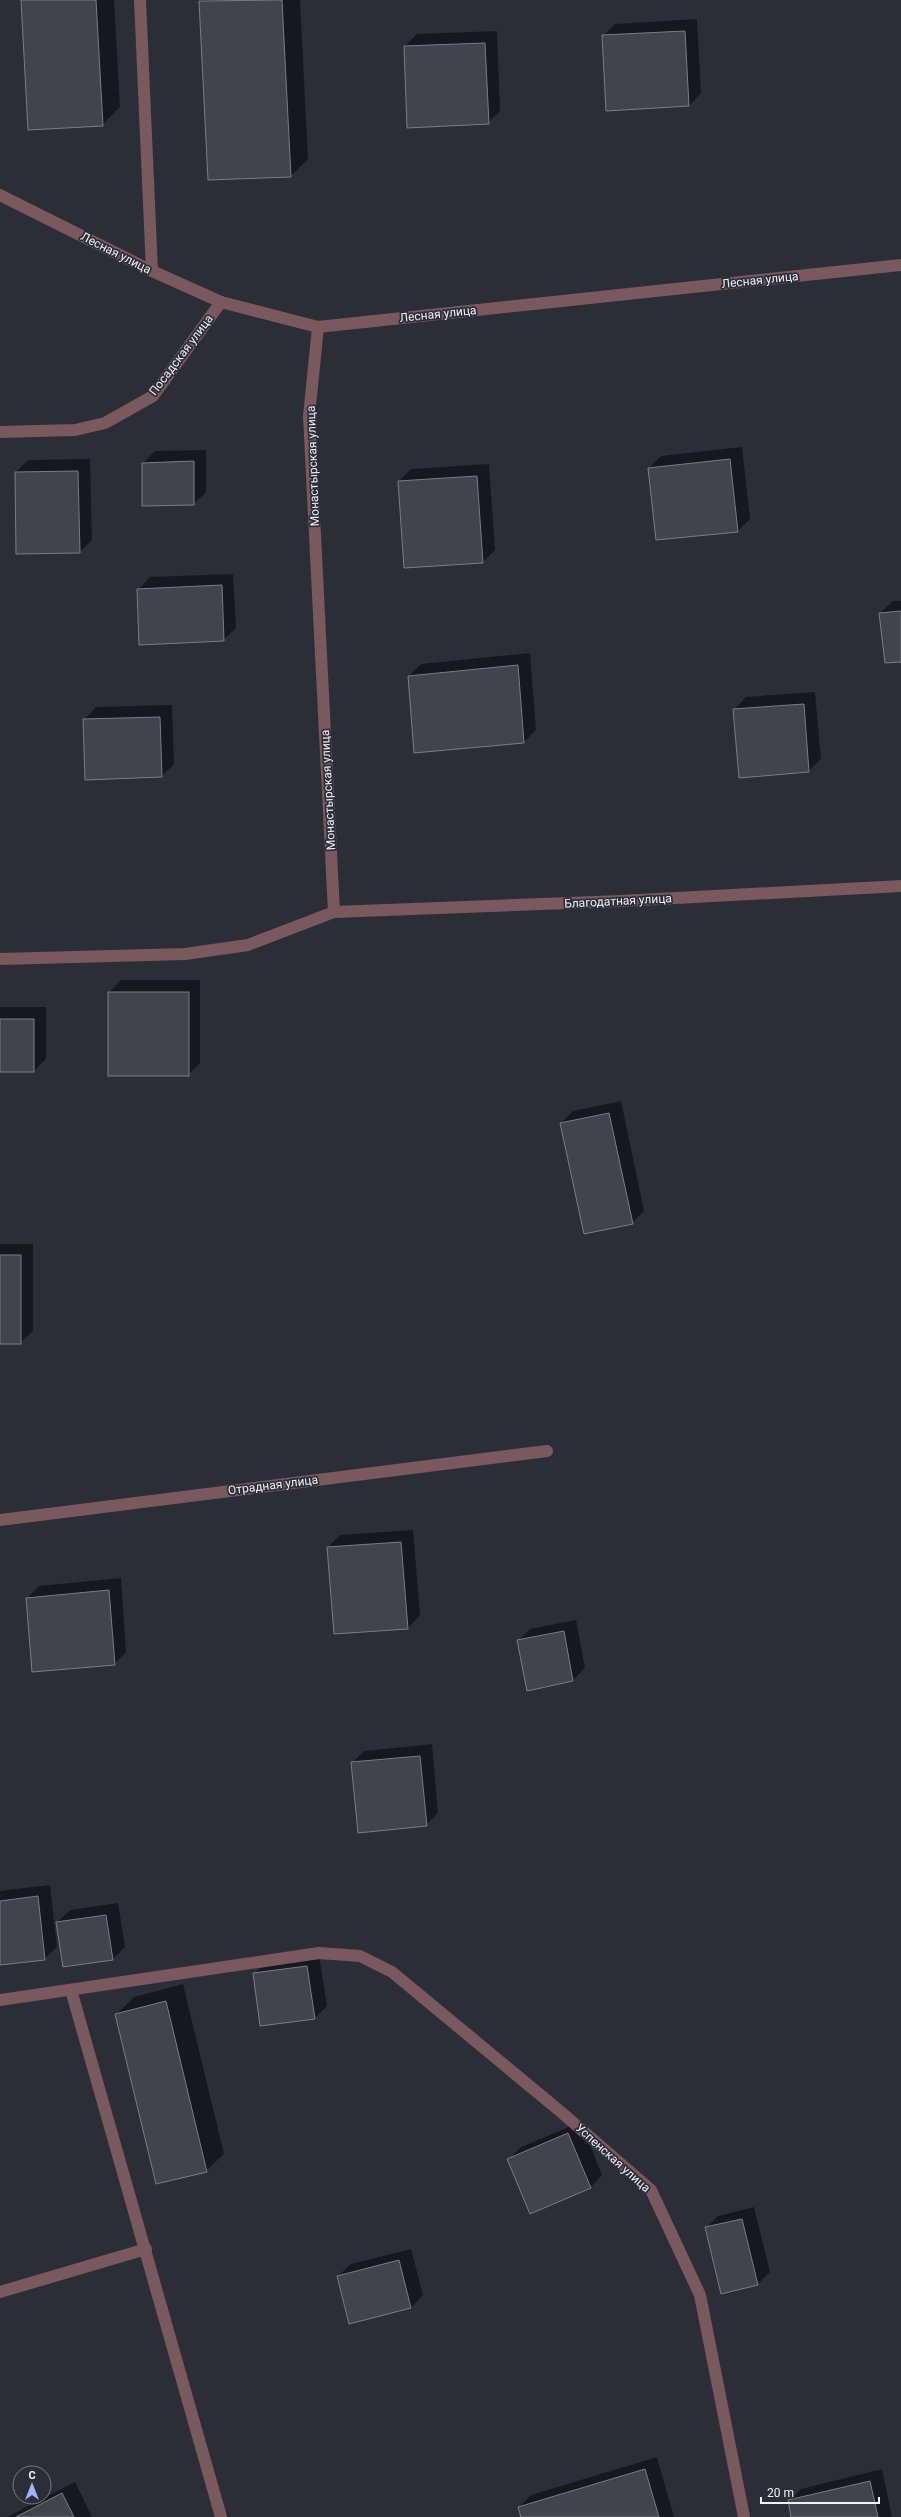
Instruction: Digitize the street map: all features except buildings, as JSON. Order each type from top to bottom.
[{"type":"street","points":[[140,0],[152,271]]},
{"type":"street","name":"Лесная улица","points":[[0,195],[152,271],[221,302],[318,327],[901,265]]},
{"type":"street","name":"Посадская улица","points":[[0,432],[75,430],[105,423],[153,396],[221,302]]},
{"type":"street","name":"Монастырская улица","points":[[318,327],[309,416],[334,912]]},
{"type":"street","name":"Благодатная улица","points":[[334,912],[621,901],[901,886]]},
{"type":"street","points":[[0,959],[185,954],[224,949],[248,945],[334,912]]},
{"type":"street","name":"Отрадная улица","points":[[0,1520],[547,1451]]},
{"type":"street","name":"Успенская улица","points":[[0,2000],[319,1953],[360,1956],[392,1972],[561,2112],[651,2190],[700,2295],[744,2517]]},
{"type":"street","points":[[71,1990],[146,2249],[221,2517]]},
{"type":"street","points":[[0,2292],[146,2249]]}]
